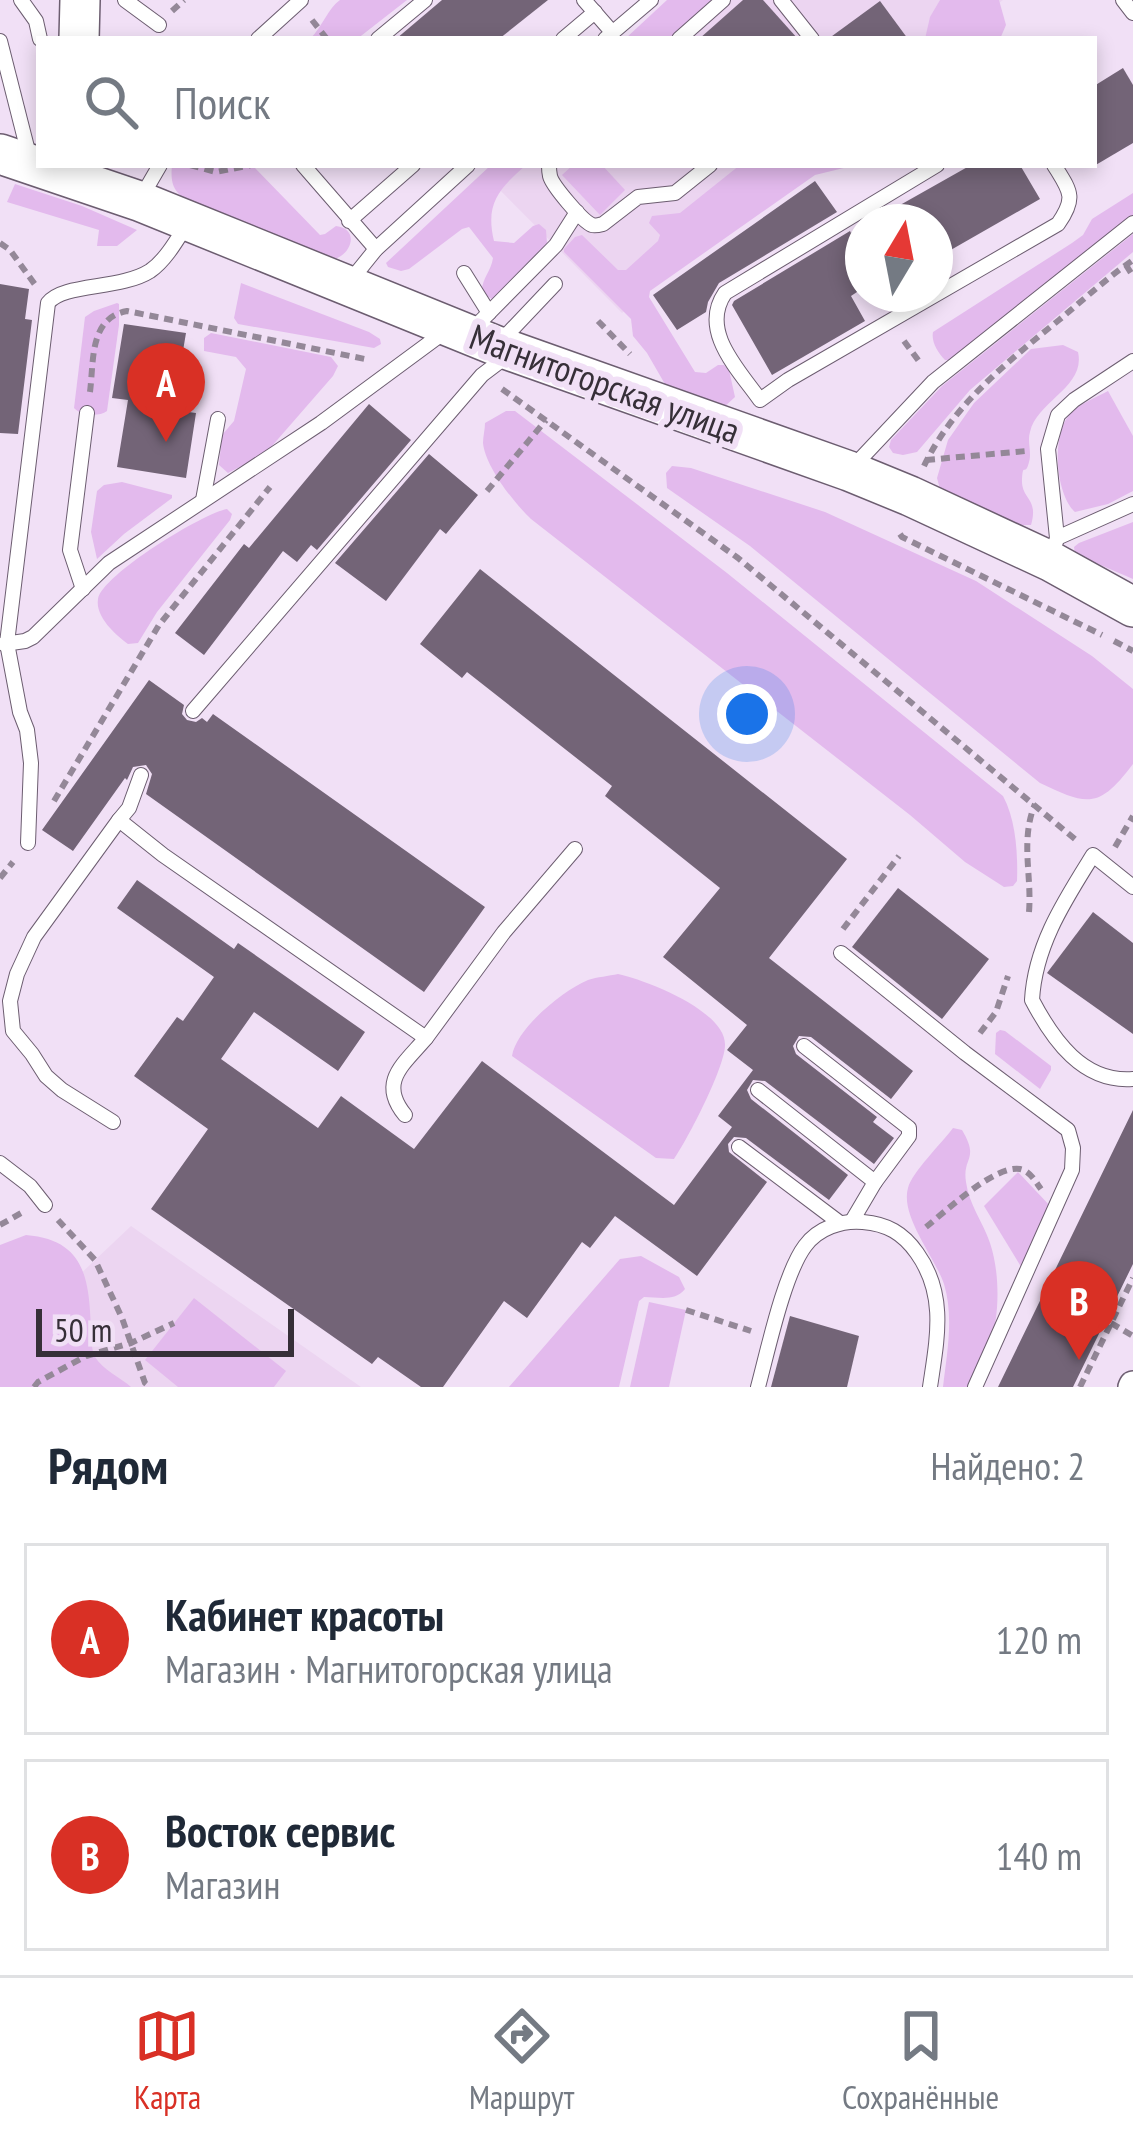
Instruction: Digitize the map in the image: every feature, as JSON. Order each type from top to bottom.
[{"type":"main road","points":[[79,36],[80,0]]},
{"type":"main road","name":"Магнитогорская улица","points":[[63,168],[484,341],[756,418],[849,471],[909,480],[1053,550],[1133,607]]},
{"type":"lane","points":[[21,0],[36,21],[39,36]]},
{"type":"lane","points":[[125,0],[159,25]]},
{"type":"lane","points":[[382,36],[424,0]]},
{"type":"lane","points":[[565,36],[589,6],[609,36],[651,0]]},
{"type":"lane","points":[[682,36],[723,0]]},
{"type":"lane","points":[[781,0],[810,36]]},
{"type":"lane","points":[[1123,0],[1133,13]]},
{"type":"lane","points":[[261,36],[297,2]]},
{"type":"lane","points":[[0,41],[36,114]]},
{"type":"lane","points":[[140,201],[158,168]]},
{"type":"lane","points":[[305,168],[376,249]]},
{"type":"lane","points":[[349,221],[409,168]]},
{"type":"lane","points":[[347,284],[376,249],[465,168]]},
{"type":"lane","points":[[549,168],[553,184],[592,225],[602,224],[638,197],[675,193],[706,168]]},
{"type":"lane","points":[[932,168],[725,293],[718,304],[717,330],[756,418],[788,380],[1058,224],[1070,198],[1056,168]]},
{"type":"lane","points":[[193,711],[484,341],[577,212]]},
{"type":"lane","points":[[28,843],[31,763],[4,644],[48,303],[63,291],[111,286],[153,269],[190,220]]},
{"type":"lane","points":[[849,471],[933,382],[1133,224]]},
{"type":"lane","points":[[464,272],[484,341]]},
{"type":"lane","points":[[4,644],[33,637],[109,563],[321,423],[396,366],[484,341],[555,284]]},
{"type":"lane","points":[[1133,361],[1058,415],[1048,448],[1053,550],[1133,504]]},
{"type":"lane","points":[[82,589],[70,550],[87,413]]},
{"type":"lane","points":[[202,500],[218,419]]},
{"type":"lane","points":[[113,1122],[46,1076],[13,1031],[10,1001],[34,938],[129,808],[141,775]]},
{"type":"lane","points":[[119,820],[426,1038]]},
{"type":"lane","points":[[404,1114],[391,1095],[403,1065],[504,932],[575,849]]},
{"type":"lane","points":[[1133,887],[1093,855],[1043,942],[1032,1000],[1076,1062],[1112,1078],[1133,1079]]},
{"type":"lane","points":[[841,953],[1069,1130],[1072,1170],[975,1387]]},
{"type":"lane","points":[[758,1387],[793,1269],[806,1244],[846,1222],[909,1136],[909,1127],[804,1046]]},
{"type":"lane","points":[[758,1090],[875,1182]]},
{"type":"lane","points":[[739,1147],[846,1222],[880,1223],[909,1241],[926,1266],[938,1303],[930,1387]]},
{"type":"lane","points":[[0,1163],[30,1186],[45,1205]]},
{"type":"path","points":[[314,22],[325,36]]},
{"type":"path","points":[[201,168],[215,172],[236,168]]},
{"type":"path","points":[[0,244],[10,250],[48,303]]},
{"type":"path","points":[[1133,276],[1129,262],[971,396],[909,480],[899,522],[902,537],[1133,651]]},
{"type":"path","points":[[194,323],[196,309]]},
{"type":"path","points":[[87,413],[97,334],[112,314],[133,311],[396,366]]},
{"type":"path","points":[[891,321],[933,382]]},
{"type":"path","points":[[484,341],[546,420],[738,558],[1093,855]]},
{"type":"path","points":[[487,491],[546,420]]},
{"type":"path","points":[[926,460],[1048,448]]},
{"type":"path","points":[[28,843],[159,625],[277,478]]},
{"type":"path","points":[[1030,910],[1026,841],[1035,803]]},
{"type":"path","points":[[841,953],[835,949],[838,935],[899,856]]},
{"type":"path","points":[[965,1053],[996,1012],[1009,971]]},
{"type":"path","points":[[909,1241],[962,1197],[1014,1169],[1031,1175],[1054,1210]]},
{"type":"path","points":[[45,1205],[95,1260],[150,1387]]},
{"type":"path","points":[[1080,1387],[1133,1278]]},
{"type":"path","points":[[686,1310],[771,1338]]},
{"type":"path","points":[[1112,1323],[1133,1336]]},
{"type":"path","points":[[34,1387],[86,1356],[174,1324]]},
{"type":"shaded area","points":[[340,0],[407,0],[361,36],[312,36]]},
{"type":"shaded area","points":[[667,0],[714,0],[673,36],[628,36]]},
{"type":"shaded area","points":[[693,0],[1003,0],[959,36],[652,36]]},
{"type":"shaded area","points":[[940,0],[999,0],[1006,25],[1001,36],[926,36]]},
{"type":"shaded area","points":[[172,168],[255,168],[320,235],[336,226],[349,232],[348,249],[331,260],[250,230],[189,202],[172,180]]},
{"type":"shaded area","points":[[488,168],[523,168],[493,207],[494,241],[514,243],[539,224],[546,230],[547,243],[492,299],[482,288],[493,258],[469,227],[409,269],[401,271],[386,263]]},
{"type":"shaded area","points":[[506,168],[798,168],[622,313],[491,181]]},
{"type":"shaded area","points":[[570,168],[605,168],[625,190],[600,215],[562,175]]},
{"type":"shaded area","points":[[736,168],[844,168],[815,175],[650,291],[649,297],[695,372],[706,373],[718,365],[729,370],[735,397],[722,409],[673,398],[633,336],[631,319],[564,252],[582,235],[618,270],[626,270],[658,241],[660,235],[649,223],[652,216],[680,213]]},
{"type":"shaded area","points":[[15,184],[137,230],[117,246],[97,246],[99,230],[7,202]]},
{"type":"shaded area","points":[[1133,193],[1133,216],[952,360],[942,357],[933,332],[1072,243],[1092,219]]},
{"type":"shaded area","points":[[1133,234],[1133,252],[970,390],[917,452],[893,453],[891,440],[942,386]]},
{"type":"shaded area","points":[[241,283],[369,332],[381,344],[374,348],[238,324],[234,318]]},
{"type":"shaded area","points":[[117,303],[119,325],[107,411],[85,414],[74,408],[85,317]]},
{"type":"shaded area","points":[[211,333],[331,357],[338,366],[265,454],[228,473],[219,465],[222,435],[234,421],[246,369],[236,357],[204,351],[204,338]]},
{"type":"shaded area","points":[[1063,345],[1078,352],[1079,364],[1030,432],[1030,458],[1022,479],[1033,509],[1031,525],[1006,525],[941,493],[937,478],[948,440],[974,403],[1031,349]]},
{"type":"shaded area","points":[[1108,391],[1133,436],[1133,491],[1108,504],[1075,512],[1060,477],[1061,432],[1073,411]]},
{"type":"shaded area","points":[[515,411],[727,573],[1003,796],[1015,837],[1017,881],[1013,886],[1004,887],[965,862],[531,519],[501,484],[485,452],[485,423]]},
{"type":"shaded area","points":[[672,466],[825,512],[976,581],[1092,656],[1133,689],[1133,764],[1111,789],[1092,799],[1070,796],[1040,783],[750,546],[667,488],[666,473]]},
{"type":"shaded area","points":[[122,482],[172,498],[97,559],[91,532],[97,491]]},
{"type":"shaded area","points":[[227,509],[230,520],[138,643],[128,644],[112,631],[98,599],[116,575],[197,521]]},
{"type":"shaded area","points":[[1133,522],[1133,579],[1075,554],[1079,543]]},
{"type":"shaded area","points":[[618,974],[682,999],[722,1032],[725,1045],[719,1069],[674,1159],[656,1158],[512,1056],[522,1034],[554,1002],[588,980]]},
{"type":"shaded area","points":[[1000,1030],[1051,1066],[1040,1089],[995,1054]]},
{"type":"shaded area","points":[[953,1128],[962,1130],[970,1147],[965,1174],[968,1190],[990,1243],[997,1280],[993,1333],[970,1387],[943,1387],[949,1335],[947,1297],[907,1199],[915,1174]]},
{"type":"shaded area","points":[[1018,1172],[1052,1208],[1023,1270],[984,1206]]},
{"type":"shaded area","points":[[131,1226],[361,1387],[0,1387],[0,1350]]},
{"type":"shaded area","points":[[26,1235],[46,1238],[72,1254],[85,1279],[94,1354],[131,1387],[0,1387],[0,1245]]},
{"type":"shaded area","points":[[641,1256],[679,1277],[685,1289],[671,1297],[639,1301],[619,1387],[509,1387],[620,1259]]},
{"type":"shaded area","points":[[194,1298],[286,1371],[274,1387],[178,1387],[145,1360]]},
{"type":"shaded area","points":[[649,1302],[686,1310],[669,1387],[630,1387]]},
{"type":"building","points":[[442,0],[548,0],[503,36],[400,36]]},
{"type":"building","points":[[743,0],[763,0],[795,36],[702,36]]},
{"type":"building","points":[[880,1],[906,36],[832,36]]},
{"type":"building","points":[[1123,68],[1133,85],[1133,143],[1097,164],[1097,84]]},
{"type":"building","points":[[966,168],[1022,168],[1040,199],[953,249],[953,204],[902,204]]},
{"type":"building","points":[[815,181],[837,212],[719,283],[706,312],[677,330],[653,295]]},
{"type":"building","points":[[845,234],[845,312],[860,312],[865,321],[772,375],[732,305]]},
{"type":"building","points":[[0,284],[29,289],[25,319],[32,320],[18,434],[0,433]]},
{"type":"building","points":[[124,324],[186,333],[173,410],[196,413],[186,478],[117,467],[128,400],[112,398]]},
{"type":"building","points":[[369,404],[411,440],[317,550],[311,545],[297,562],[283,551],[204,655],[175,633],[244,544],[249,548]]},
{"type":"building","points":[[429,454],[478,495],[446,534],[440,529],[386,601],[335,563]]},
{"type":"building","points":[[480,569],[847,859],[769,958],[913,1071],[891,1099],[811,1037],[799,1036],[793,1046],[796,1054],[877,1117],[873,1122],[894,1138],[874,1164],[765,1081],[753,1080],[747,1090],[751,1099],[848,1175],[829,1200],[746,1138],[734,1137],[729,1152],[767,1182],[697,1276],[615,1216],[590,1248],[582,1242],[527,1318],[504,1301],[443,1387],[421,1387],[378,1357],[372,1364],[151,1209],[208,1129],[134,1076],[177,1017],[183,1021],[214,977],[117,908],[137,880],[234,949],[238,943],[365,1032],[338,1071],[254,1012],[221,1059],[318,1128],[341,1096],[414,1149],[482,1061],[674,1205],[732,1127],[718,1116],[753,1070],[727,1050],[747,1025],[663,957],[720,888],[605,796],[612,786],[467,672],[462,678],[420,644]]},
{"type":"building","points":[[149,680],[184,705],[182,714],[187,720],[207,722],[213,714],[485,907],[424,992],[146,794],[152,774],[146,765],[133,767],[73,851],[42,830]]},
{"type":"building","points":[[898,888],[989,959],[942,1019],[852,947]]},
{"type":"building","points":[[1093,912],[1133,943],[1133,1034],[1047,973]]},
{"type":"building","points":[[1133,1110],[1133,1264],[1073,1387],[998,1387]]},
{"type":"building","points":[[790,1316],[859,1336],[847,1387],[771,1387]]},
{"type":"place","name":"Кабинет красоты","points":[[166,442]]},
{"type":"place","name":"Восток сервис","points":[[1079,1360]]}]
